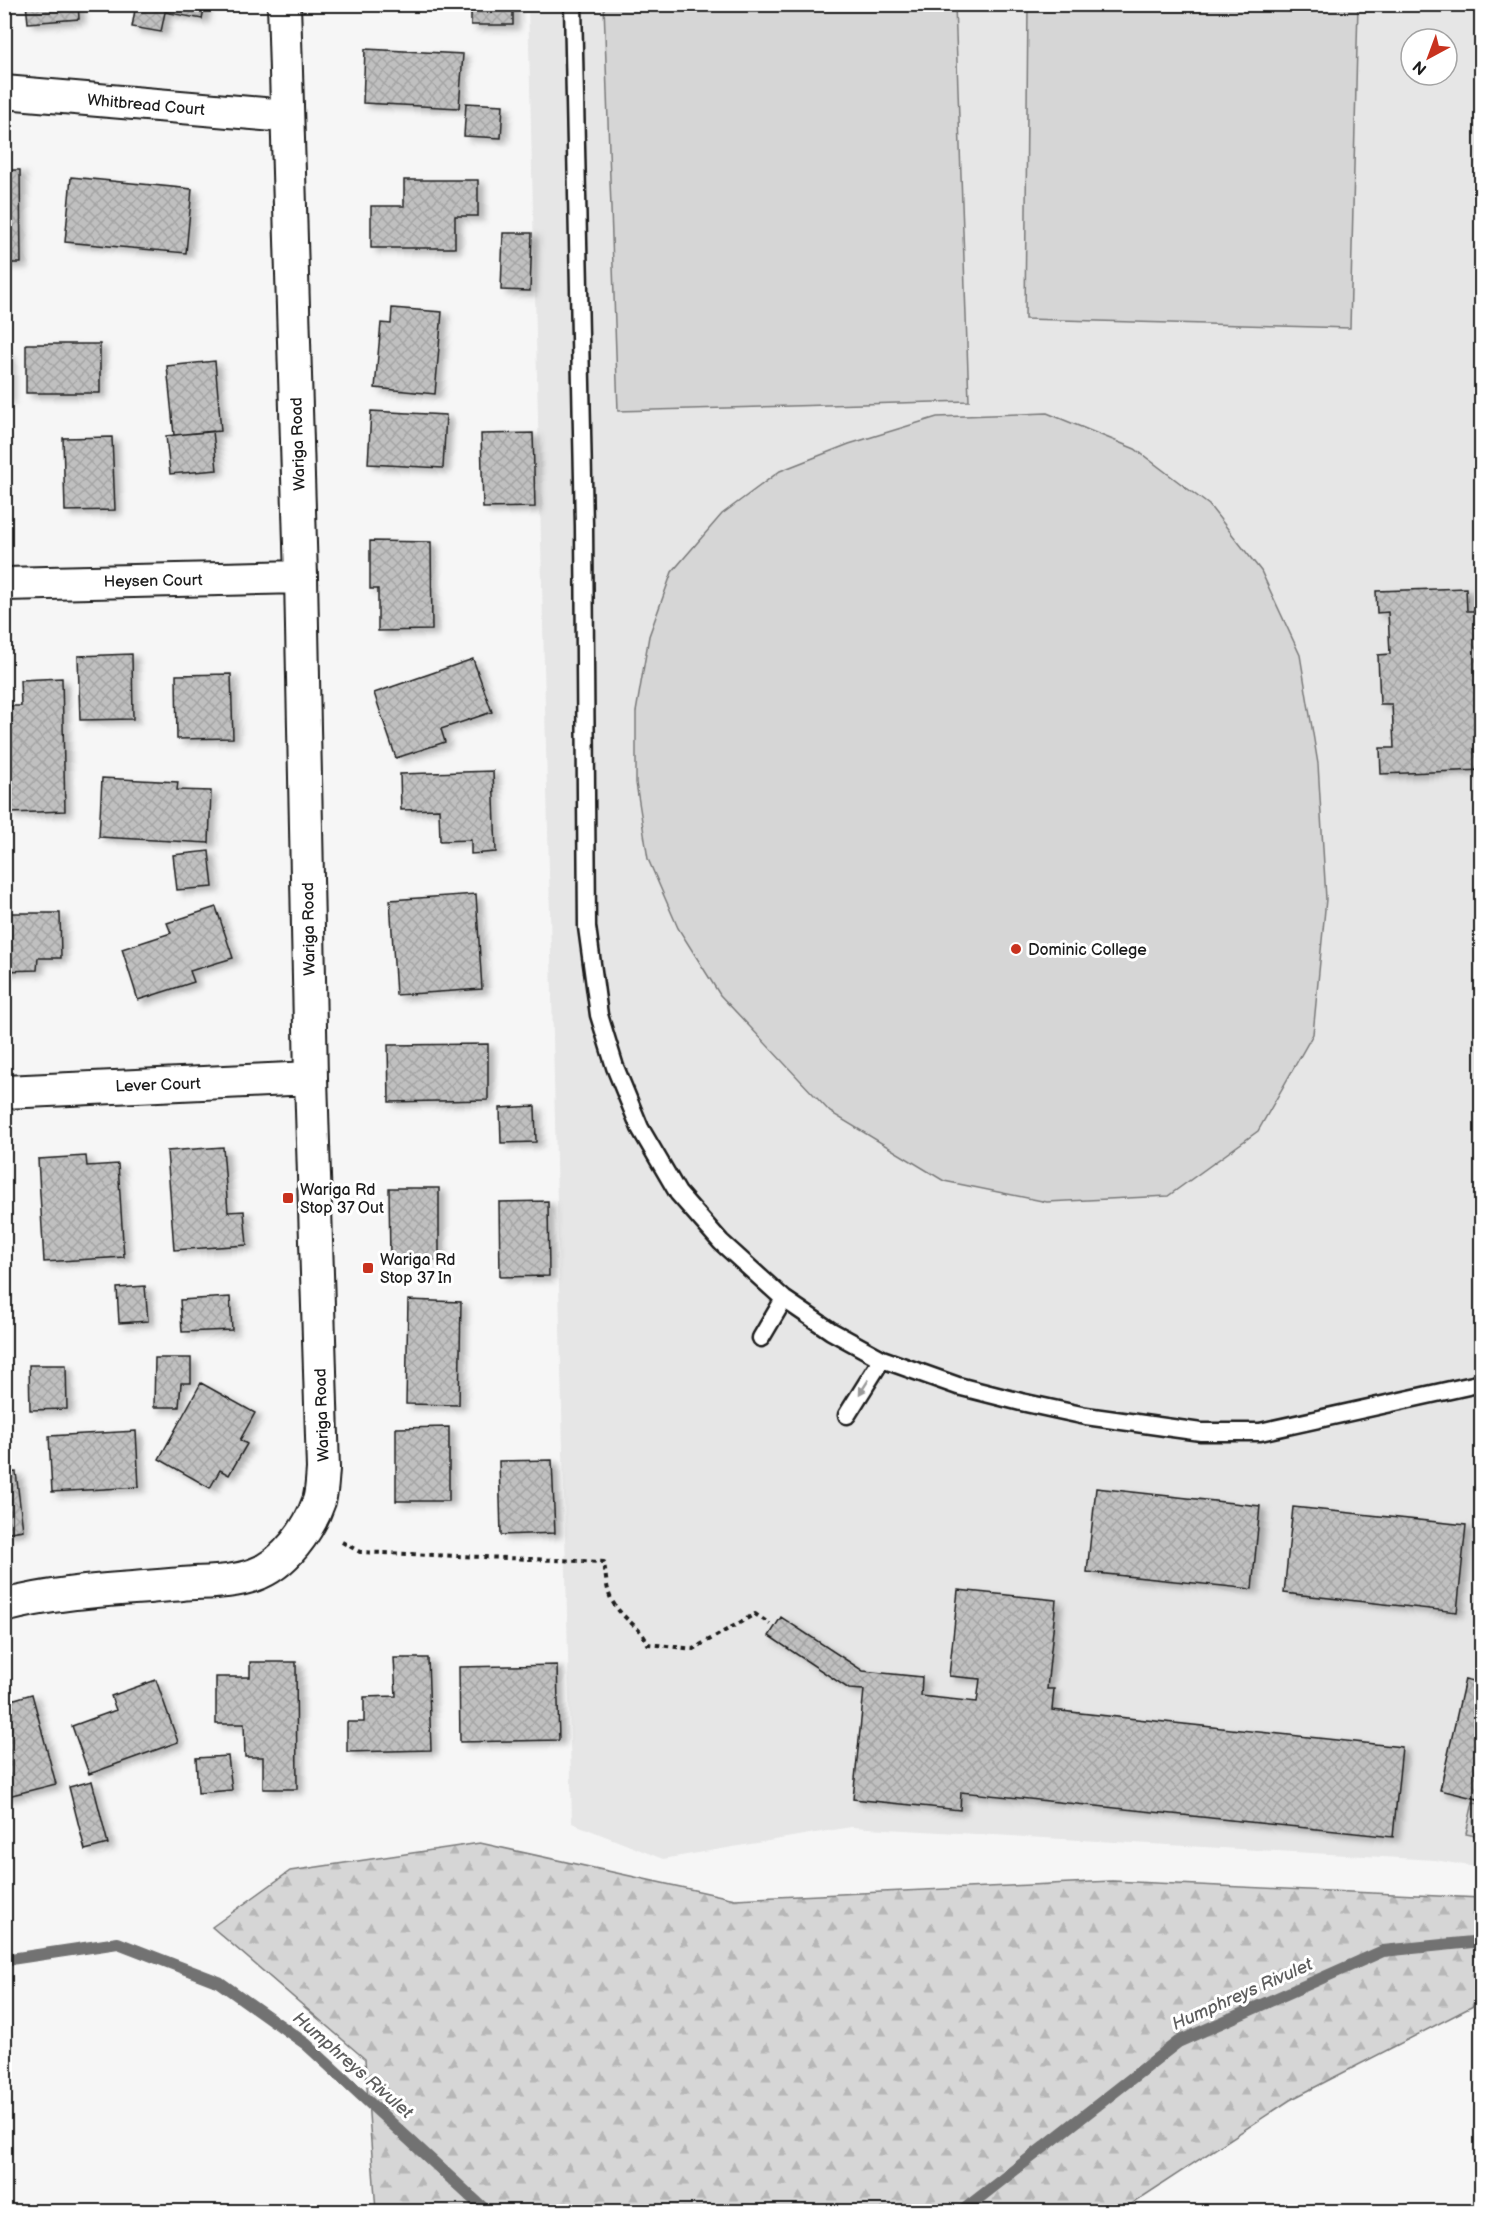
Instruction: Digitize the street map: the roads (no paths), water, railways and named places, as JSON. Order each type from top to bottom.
[{"type":"street","name":"Wariga Road","points":[[4,1606],[90,1590],[231,1580],[255,1574],[273,1565],[292,1546],[310,1524],[320,1498],[323,1469],[284,4]]},
{"type":"street","name":"Whitbread Court","points":[[4,92],[287,116]]},
{"type":"street","name":"Heysen Court","points":[[4,584],[301,577]]},
{"type":"street","name":"Lever Court","points":[[4,1092],[311,1078]]},
{"type":"lane","points":[[573,4],[584,526],[587,927],[599,1015],[615,1067],[640,1128],[678,1193],[721,1242],[784,1299],[831,1331],[882,1359],[958,1386],[1021,1402],[1086,1416],[1201,1432],[1260,1432],[1482,1383]]},
{"type":"lane","points":[[761,1338],[784,1299]]},
{"type":"lane","points":[[847,1415],[882,1359]]},
{"type":"waterway","name":"Humphreys Rivulet","points":[[961,2212],[1178,2042],[1383,1951],[1482,1941]]},
{"type":"waterway","name":"Humphreys Rivulet","points":[[4,1960],[118,1943],[219,1982],[306,2044],[490,2212]]},
{"type":"place","name":"Dominic College","points":[[1016,949]]},
{"type":"place","name":"Wariga Rd Stop 37 Out","points":[[288,1198]]},
{"type":"place","name":"Wariga Rd Stop 37 In","points":[[368,1268]]}]
